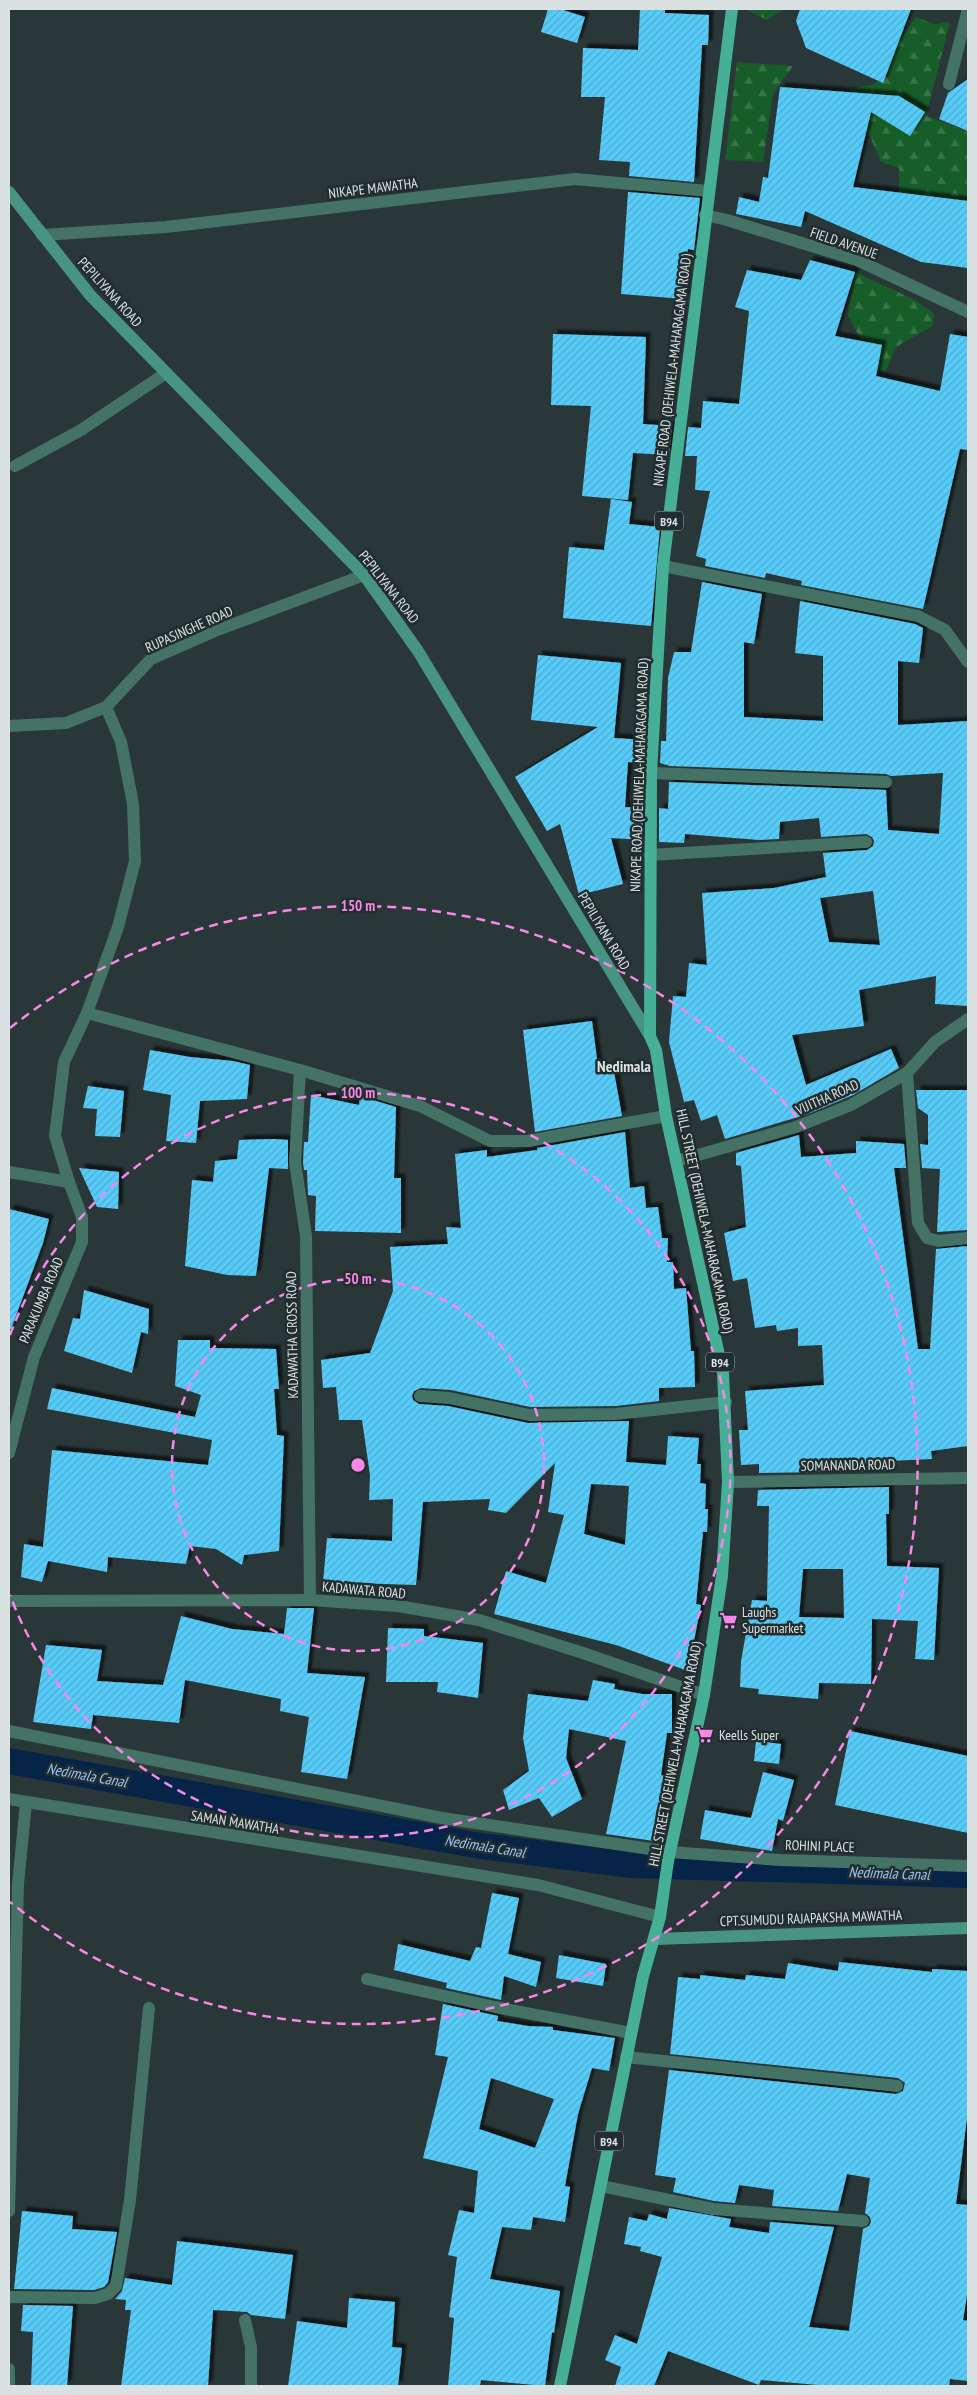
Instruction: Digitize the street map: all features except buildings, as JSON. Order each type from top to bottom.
[{"type":"main road","name":"NIKAPE ROAD (DEHIWELA-MAHARAGAMA ROAD)","points":[[650,1036],[651,772],[663,566],[732,9]]},
{"type":"main road","name":"PEPILIYANA ROAD","points":[[9,194],[90,296],[364,575],[418,651],[650,1036]]},
{"type":"main road","name":"HILL STREET (DEHIWELA-MAHARAGAMA ROAD)","points":[[560,2386],[643,1976],[660,1917],[669,1856],[704,1695],[722,1576],[728,1482],[726,1402],[723,1373],[666,1116],[656,1050],[650,1036]]},
{"type":"main road","name":"CPT.SUMUDU RAJAPAKSHA MAWATHA","points":[[655,1938],[968,1928]]},
{"type":"street","points":[[950,84],[968,9]]},
{"type":"street","name":"NIKAPE MAWATHA","points":[[42,235],[166,227],[575,179],[708,191]]},
{"type":"street","name":"FIELD AVENUE","points":[[705,215],[858,260],[968,312]]},
{"type":"street","points":[[15,466],[80,430],[166,373]]},
{"type":"street","points":[[663,566],[918,616],[945,630],[968,662]]},
{"type":"street","name":"RUPASINGHE ROAD","points":[[9,726],[66,722],[106,707],[151,659],[364,575]]},
{"type":"street","points":[[9,1172],[69,1182],[55,1136],[64,1062],[87,1013],[118,927],[136,861],[133,804],[121,742],[106,707]]},
{"type":"street","points":[[651,772],[886,782]]},
{"type":"street","points":[[650,855],[866,842]]},
{"type":"street","points":[[87,1013],[300,1070],[420,1106],[490,1141],[528,1141],[666,1116]]},
{"type":"street","name":"VIJITHA ROAD","points":[[677,1161],[796,1127],[851,1105],[907,1073],[935,1042],[968,1019]]},
{"type":"street","name":"KADAWATHA CROSS ROAD","points":[[300,1070],[295,1162],[306,1236],[310,1600]]},
{"type":"street","points":[[907,1073],[918,1223],[926,1238],[939,1241],[968,1238]]},
{"type":"street","name":"PARAKUMBA ROAD","points":[[9,1453],[34,1357],[82,1242],[82,1217],[69,1182]]},
{"type":"street","points":[[420,1396],[449,1398],[529,1415],[616,1414],[726,1402]]},
{"type":"street","name":"SOMANANDA ROAD","points":[[728,1482],[968,1478]]},
{"type":"street","name":"KADAWATA ROAD","points":[[9,1601],[310,1600],[398,1606],[479,1620],[704,1695]]},
{"type":"street","name":"ROHINI PLACE","points":[[9,1731],[442,1818],[669,1856],[968,1866]]},
{"type":"street","name":"SAMAN MAWATHA","points":[[9,1800],[456,1873],[538,1884],[660,1917]]},
{"type":"street","points":[[9,2211],[18,1884],[26,1802]]},
{"type":"street","points":[[367,1979],[495,2007],[631,2033]]},
{"type":"street","points":[[9,2297],[95,2298],[108,2294],[116,2286],[130,2200],[149,2008]]},
{"type":"street","points":[[626,2057],[897,2086]]},
{"type":"street","points":[[600,2186],[713,2209],[863,2221]]},
{"type":"street","points":[[245,2320],[251,2347],[251,2386]]},
{"type":"street","points":[[9,2369],[9,2386]]},
{"type":"green space","points":[[745,9],[784,9],[767,20]]},
{"type":"green space","points":[[916,17],[935,24],[950,22],[926,116],[968,131],[968,269],[960,268],[962,240],[899,201],[899,168],[881,162],[849,89],[872,85],[886,75],[899,41]]},
{"type":"green space","points":[[737,62],[793,66],[773,94],[763,162],[725,160]]},
{"type":"green space","points":[[855,272],[913,299],[934,313],[933,326],[896,347],[886,371],[867,370],[869,354],[848,316]]},
{"type":"waterway","name":"Nedimala Canal","points":[[9,1761],[481,1846],[632,1865],[968,1875]]},
{"type":"place","name":"Laughs Supermarket","points":[[728,1620]]},
{"type":"place","name":"Keells Super","points":[[705,1735]]},
{"type":"district","name":"Nedimala","points":[[624,1066]]}]
